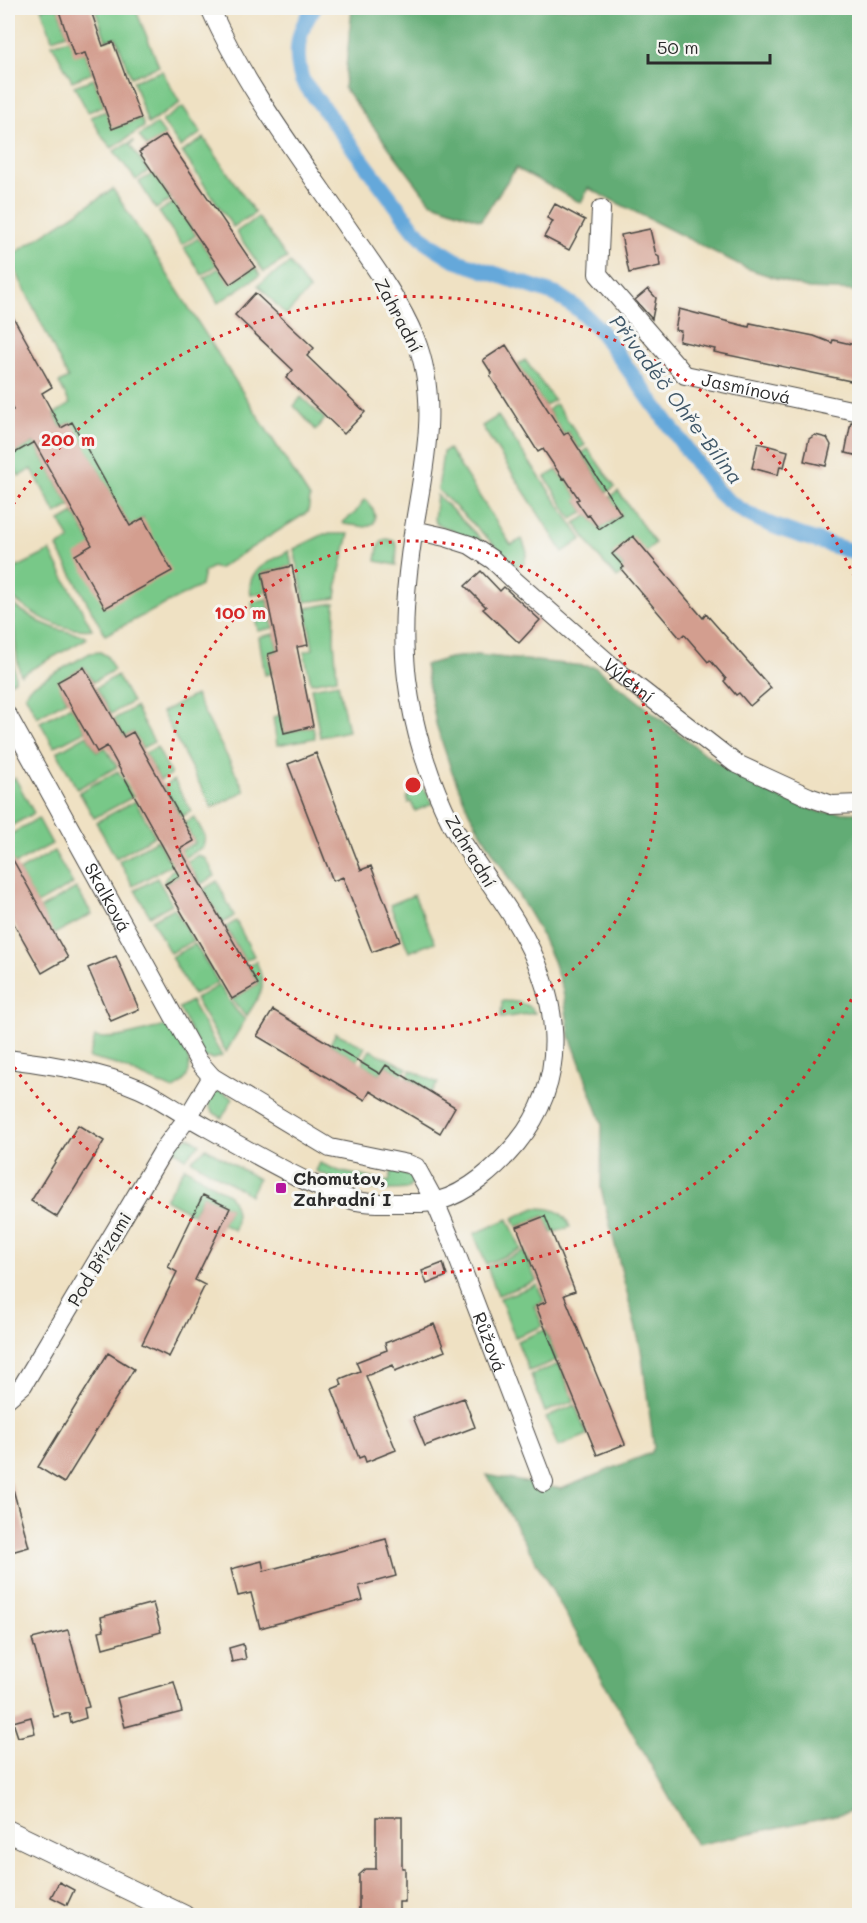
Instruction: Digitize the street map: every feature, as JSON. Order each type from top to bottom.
[{"type":"street","name":"Zahradní","points":[[8,1059],[78,1070],[141,1089],[275,1166],[333,1193],[355,1201],[378,1204],[435,1202],[457,1193],[480,1178],[507,1155],[531,1126],[550,1078],[554,1052],[553,1025],[548,997],[535,957],[517,924],[452,824],[430,772],[412,711],[406,675],[404,624],[414,530],[429,437],[427,372],[415,338],[369,258],[275,122],[241,67],[210,8]]},
{"type":"street","name":"Jasmínová","points":[[601,209],[598,274],[685,375],[860,412]]},
{"type":"street","name":"Výletní","points":[[414,530],[470,545],[493,560],[622,675],[735,763],[832,805],[860,804]]},
{"type":"street","name":"Skalková","points":[[8,716],[199,1062],[212,1077],[330,1148],[416,1167],[435,1202]]},
{"type":"street","points":[[188,1117],[212,1077]]},
{"type":"street","name":"Pod Břízami","points":[[8,1398],[23,1385],[164,1149],[188,1117]]},
{"type":"street","name":"Růžová","points":[[435,1202],[544,1483]]},
{"type":"street","points":[[8,1831],[184,1916]]},
{"type":"green space","points":[[41,8],[58,8],[67,34],[52,39]]},
{"type":"green space","points":[[135,8],[159,66],[131,77],[116,37],[106,40],[95,9]]},
{"type":"green space","points":[[352,8],[859,8],[859,291],[808,289],[746,268],[588,188],[581,203],[516,168],[481,220],[430,202],[344,88]]},
{"type":"green space","points":[[69,39],[85,53],[92,73],[72,81],[52,44]]},
{"type":"green space","points":[[162,71],[180,103],[148,124],[133,81]]},
{"type":"green space","points":[[94,79],[104,106],[88,112],[74,86]]},
{"type":"green space","points":[[183,107],[201,133],[180,147],[162,121]]},
{"type":"green space","points":[[106,111],[112,128],[141,118],[144,127],[112,148],[103,138],[91,117]]},
{"type":"green space","points":[[157,124],[165,135],[147,147],[139,136]]},
{"type":"green space","points":[[204,138],[255,213],[233,227],[182,152]]},
{"type":"green space","points":[[133,141],[130,145],[148,171],[136,180],[114,151]]},
{"type":"green space","points":[[154,173],[171,199],[156,209],[139,182]]},
{"type":"green space","points":[[113,189],[310,498],[308,512],[218,569],[212,567],[204,572],[201,586],[105,635],[57,547],[70,540],[60,521],[74,513],[92,545],[105,607],[143,518],[130,526],[71,422],[61,428],[54,414],[70,404],[59,383],[68,378],[9,257]]},
{"type":"green space","points":[[174,202],[196,235],[182,245],[159,212]]},
{"type":"green space","points":[[258,217],[287,258],[264,272],[236,232]]},
{"type":"green space","points":[[198,238],[217,265],[202,275],[184,248]]},
{"type":"green space","points":[[290,263],[309,290],[286,315],[258,285]]},
{"type":"green space","points":[[255,267],[260,275],[218,303],[204,278],[219,268],[230,284]]},
{"type":"green space","points":[[525,360],[554,400],[545,406],[518,364]]},
{"type":"green space","points":[[301,397],[325,419],[316,430],[294,406]]},
{"type":"green space","points":[[556,404],[585,445],[579,449],[568,432],[564,435],[548,410]]},
{"type":"green space","points":[[498,416],[582,539],[563,552],[482,426]]},
{"type":"green space","points":[[34,442],[70,506],[56,514],[32,469],[19,476],[8,457]]},
{"type":"green space","points":[[449,449],[511,545],[522,539],[527,552],[524,564],[516,566],[438,490],[443,452]]},
{"type":"green space","points":[[588,449],[615,487],[607,492],[582,453]]},
{"type":"green space","points":[[557,470],[579,499],[577,501],[584,512],[572,519],[545,477]]},
{"type":"green space","points":[[618,491],[655,543],[646,552],[612,554],[624,567],[621,570],[624,572],[617,578],[596,554],[575,523],[589,515],[599,529],[621,515],[610,497]]},
{"type":"green space","points":[[437,495],[492,550],[436,523],[434,519]]},
{"type":"green space","points":[[364,500],[373,510],[374,523],[366,527],[344,524],[343,522],[355,513]]},
{"type":"green space","points":[[324,534],[349,534],[339,574],[336,598],[305,602],[294,549]]},
{"type":"green space","points":[[383,540],[394,541],[397,546],[396,565],[376,561],[378,547]]},
{"type":"green space","points":[[50,551],[92,629],[57,625],[36,615],[8,594],[8,572]]},
{"type":"green space","points":[[289,551],[292,566],[262,573],[266,592],[251,595],[250,586],[255,572]]},
{"type":"green space","points":[[267,599],[273,628],[258,631],[252,602]]},
{"type":"green space","points":[[335,603],[334,640],[337,678],[311,683],[304,652],[313,649],[306,608]]},
{"type":"green space","points":[[13,605],[40,622],[85,636],[86,639],[21,675],[16,651],[11,606]]},
{"type":"green space","points":[[8,613],[15,680],[8,684]]},
{"type":"green space","points":[[274,634],[278,651],[268,654],[272,673],[265,675],[259,637]]},
{"type":"green space","points":[[100,652],[107,656],[114,670],[93,682],[84,667],[58,682],[67,700],[37,717],[25,694],[30,687],[90,653]]},
{"type":"green space","points":[[477,655],[595,667],[701,751],[730,771],[776,796],[820,812],[859,813],[859,1810],[696,1845],[487,1475],[561,1489],[651,1453],[654,1448],[641,1349],[601,1189],[602,1123],[570,1036],[563,991],[553,961],[537,926],[469,812],[436,724],[425,665],[449,658]]},
{"type":"green space","points":[[117,675],[132,702],[111,714],[96,688]]},
{"type":"green space","points":[[338,683],[348,731],[320,737],[311,688]]},
{"type":"green space","points":[[195,695],[245,791],[212,808],[162,712]]},
{"type":"green space","points":[[71,706],[85,731],[54,747],[40,722]]},
{"type":"green space","points":[[135,707],[154,742],[142,748],[133,732],[124,737],[114,719]]},
{"type":"green space","points":[[280,715],[284,733],[313,726],[315,738],[277,745],[273,717]]},
{"type":"green space","points":[[87,735],[97,752],[105,747],[117,767],[77,789],[57,752]]},
{"type":"green space","points":[[157,747],[171,775],[160,780],[145,753]]},
{"type":"green space","points":[[118,771],[133,797],[94,818],[79,792]]},
{"type":"green space","points":[[15,778],[34,813],[8,828],[8,783]]},
{"type":"green space","points":[[174,780],[191,811],[181,817],[164,786]]},
{"type":"green space","points":[[417,789],[427,792],[432,804],[415,811],[411,802],[408,803],[407,797]]},
{"type":"green space","points":[[135,801],[155,836],[116,858],[96,822]]},
{"type":"green space","points":[[194,817],[205,836],[203,847],[133,886],[119,861],[157,840],[167,858],[195,843],[184,823]]},
{"type":"green space","points":[[38,818],[52,844],[15,864],[8,852],[8,836]]},
{"type":"green space","points":[[54,851],[73,884],[37,904],[19,871]]},
{"type":"green space","points":[[198,855],[206,859],[215,876],[201,884],[191,868],[165,884],[164,881],[171,871]]},
{"type":"green space","points":[[157,878],[172,904],[150,916],[135,890]]},
{"type":"green space","points":[[217,881],[234,916],[223,923],[204,889]]},
{"type":"green space","points":[[76,888],[92,914],[54,934],[40,909]]},
{"type":"green space","points":[[414,895],[435,942],[409,952],[390,905]]},
{"type":"green space","points":[[174,908],[193,941],[170,953],[152,920]]},
{"type":"green space","points":[[236,921],[254,956],[245,961],[226,927]]},
{"type":"green space","points":[[195,944],[218,982],[193,995],[171,957]]},
{"type":"green space","points":[[256,961],[262,985],[256,1002],[246,1017],[232,999],[258,984],[248,966]]},
{"type":"green space","points":[[219,985],[245,1020],[226,1052],[195,999]]},
{"type":"green space","points":[[191,1001],[222,1056],[213,1059],[204,1057],[179,1008]]},
{"type":"green space","points":[[502,1001],[525,1004],[535,1013],[501,1018]]},
{"type":"green space","points":[[166,1026],[173,1028],[189,1061],[187,1076],[173,1090],[117,1065],[89,1058],[95,1037],[122,1036]]},
{"type":"green space","points":[[336,1033],[365,1047],[357,1061],[330,1044]]},
{"type":"green space","points":[[370,1050],[407,1068],[402,1075],[386,1065],[380,1074],[362,1064]]},
{"type":"green space","points":[[411,1070],[438,1083],[432,1093],[407,1077]]},
{"type":"green space","points":[[219,1091],[233,1098],[222,1118],[212,1112],[208,1103],[212,1095]]},
{"type":"green space","points":[[189,1137],[200,1144],[186,1158],[173,1149],[177,1143]]},
{"type":"green space","points":[[206,1148],[258,1179],[250,1195],[191,1160]]},
{"type":"green space","points":[[320,1163],[339,1171],[389,1182],[392,1170],[412,1176],[413,1182],[408,1189],[383,1190],[360,1187],[316,1171]]},
{"type":"green space","points":[[185,1167],[229,1195],[236,1212],[234,1230],[222,1224],[230,1208],[203,1195],[193,1214],[165,1199]]},
{"type":"green space","points":[[535,1208],[556,1211],[564,1217],[570,1227],[552,1233],[544,1216],[517,1227],[513,1218]]},
{"type":"green space","points":[[508,1219],[521,1249],[486,1264],[474,1234]]},
{"type":"green space","points":[[524,1251],[536,1281],[498,1295],[487,1267]]},
{"type":"green space","points":[[537,1285],[544,1301],[534,1306],[543,1326],[515,1337],[500,1298]]},
{"type":"green space","points":[[545,1330],[557,1360],[529,1371],[517,1341]]},
{"type":"green space","points":[[559,1364],[574,1401],[545,1412],[531,1375]]},
{"type":"green space","points":[[575,1405],[587,1435],[558,1447],[546,1417]]},
{"type":"building","points":[[58,8],[90,8],[103,46],[113,42],[141,118],[112,129],[85,53],[74,56]]},
{"type":"building","points":[[165,135],[255,267],[230,284],[139,152]]},
{"type":"building","points":[[555,204],[585,220],[569,250],[544,237],[553,221],[547,218]]},
{"type":"building","points":[[650,229],[660,266],[629,273],[621,235]]},
{"type":"building","points":[[648,289],[656,298],[652,319],[635,300]]},
{"type":"building","points":[[255,293],[314,348],[307,356],[365,412],[344,434],[286,378],[293,370],[235,315]]},
{"type":"building","points":[[8,308],[52,387],[42,393],[61,428],[72,422],[130,526],[143,518],[172,571],[105,608],[75,555],[92,545],[34,442],[8,457],[8,413],[13,410],[8,401]]},
{"type":"building","points":[[679,309],[749,327],[750,323],[814,336],[832,343],[833,340],[860,346],[860,383],[714,352],[715,349],[679,341],[681,331],[675,330]]},
{"type":"building","points":[[506,345],[564,435],[568,432],[621,514],[599,529],[589,515],[587,516],[576,500],[579,499],[543,449],[538,452],[490,376],[492,374],[483,360]]},
{"type":"building","points":[[851,422],[860,423],[860,456],[845,453]]},
{"type":"building","points":[[815,435],[827,438],[831,445],[826,466],[804,461],[809,439]]},
{"type":"building","points":[[758,443],[788,451],[784,467],[780,466],[778,475],[752,468]]},
{"type":"building","points":[[633,536],[703,618],[706,614],[771,688],[750,706],[739,693],[736,695],[710,660],[708,662],[684,634],[680,638],[621,569],[624,567],[612,554]]},
{"type":"building","points":[[292,566],[308,645],[297,647],[313,726],[284,733],[268,654],[278,651],[262,573]]},
{"type":"building","points":[[481,571],[500,591],[504,587],[540,620],[519,643],[483,609],[486,607],[465,586]]},
{"type":"building","points":[[84,667],[124,737],[133,732],[194,841],[180,849],[258,984],[232,999],[165,884],[179,876],[107,746],[97,752],[57,682]]},
{"type":"building","points":[[316,753],[361,870],[371,866],[400,941],[372,952],[343,877],[333,881],[288,764]]},
{"type":"building","points":[[8,851],[68,958],[42,973],[8,913]]},
{"type":"building","points":[[116,956],[139,1009],[111,1021],[88,968]]},
{"type":"building","points":[[273,1010],[380,1074],[386,1065],[455,1107],[440,1133],[370,1091],[365,1100],[257,1036]]},
{"type":"building","points":[[78,1125],[104,1141],[57,1217],[31,1201]]},
{"type":"building","points":[[203,1195],[230,1208],[195,1280],[205,1285],[169,1357],[142,1344],[177,1272],[168,1267]]},
{"type":"building","points":[[545,1216],[575,1291],[564,1295],[625,1444],[597,1455],[536,1306],[546,1302],[517,1227]]},
{"type":"building","points":[[443,1263],[447,1276],[427,1284],[422,1271]]},
{"type":"building","points":[[434,1324],[445,1351],[395,1371],[393,1365],[366,1376],[396,1450],[366,1462],[364,1456],[359,1458],[332,1389],[342,1385],[340,1379],[360,1371],[356,1362],[387,1350],[385,1343]]},
{"type":"building","points":[[108,1353],[134,1369],[64,1483],[38,1467]]},
{"type":"building","points":[[464,1398],[475,1427],[425,1446],[413,1417]]},
{"type":"building","points":[[11,1482],[29,1547],[8,1553],[8,1483]]},
{"type":"building","points":[[386,1539],[396,1576],[359,1586],[363,1600],[260,1628],[251,1593],[238,1596],[231,1569],[262,1561],[264,1571]]},
{"type":"building","points":[[153,1603],[161,1632],[103,1648],[99,1631],[104,1630],[101,1617]]},
{"type":"building","points":[[68,1630],[89,1707],[84,1708],[86,1718],[71,1723],[69,1713],[54,1717],[32,1639]]},
{"type":"building","points":[[243,1644],[246,1659],[232,1662],[229,1648]]},
{"type":"building","points":[[174,1682],[182,1712],[125,1727],[117,1698]]},
{"type":"building","points":[[31,1717],[35,1733],[18,1737],[13,1722]]},
{"type":"building","points":[[376,1817],[402,1817],[405,1902],[399,1902],[399,1916],[359,1916],[359,1875],[366,1869],[376,1869]]},
{"type":"building","points":[[59,1882],[74,1890],[67,1905],[51,1897]]},
{"type":"waterway","name":"Přivaděč Ohře-Bílina","points":[[314,8],[304,25],[299,42],[298,61],[302,80],[414,229],[428,243],[457,261],[557,295],[578,309],[599,329],[717,491],[731,503],[784,530],[860,554]]},
{"type":"place","name":"Chomutov, Zahradní I","points":[[281,1188]]}]
